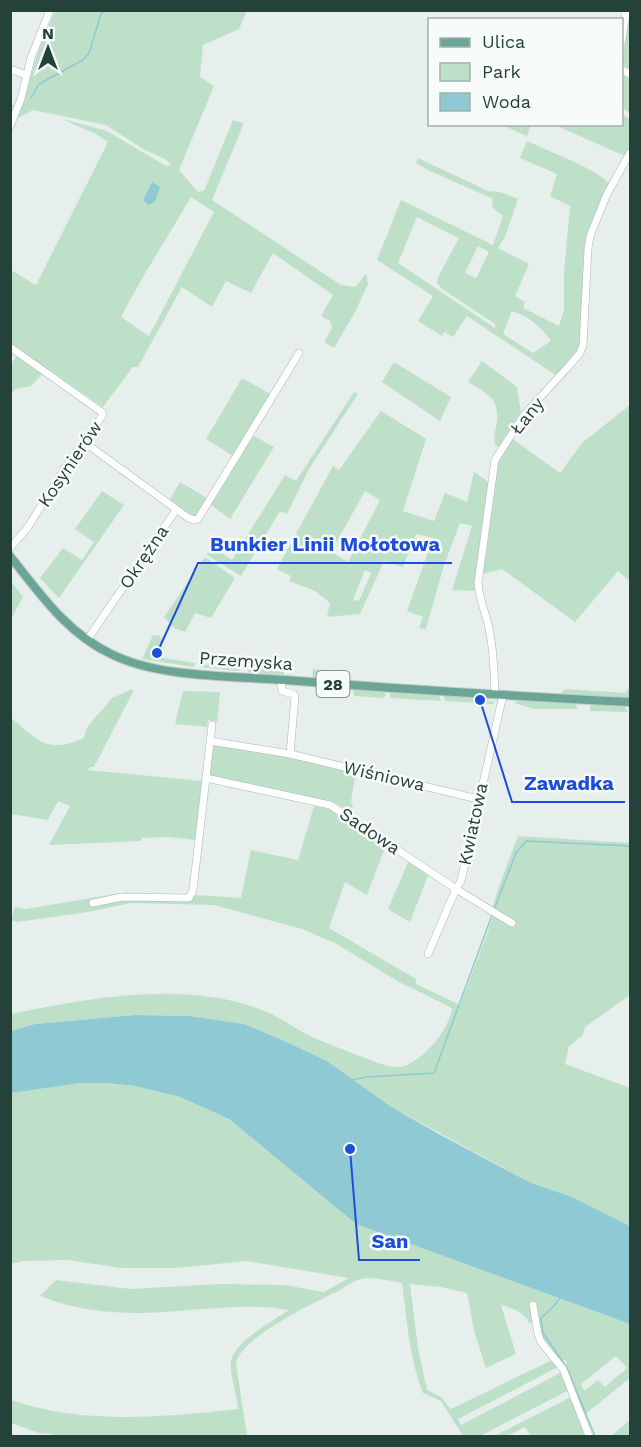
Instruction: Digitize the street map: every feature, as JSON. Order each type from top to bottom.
[{"type":"main road","name":"Przemyska","points":[[10,556],[59,617],[87,640],[112,655],[135,664],[194,673],[281,680],[630,702]]},
{"type":"street","points":[[10,126],[21,99],[31,58],[50,10]]},
{"type":"street","points":[[623,30],[626,14],[624,10]]},
{"type":"street","points":[[10,69],[26,75]]},
{"type":"street","name":"Łany","points":[[499,695],[490,630],[478,583],[495,460],[525,414],[580,353],[584,335],[588,249],[591,236],[607,194],[630,153]]},
{"type":"street","name":"Kosynierów","points":[[10,347],[101,410],[102,417],[64,469],[28,527],[10,548]]},
{"type":"street","points":[[176,510],[194,520],[198,519],[299,354]]},
{"type":"street","name":"Okrężna","points":[[84,442],[176,510],[87,640]]},
{"type":"street","points":[[281,680],[282,691],[295,696],[290,754]]},
{"type":"street","name":"Kwiatowa","points":[[499,695],[461,881],[456,889],[512,923]]},
{"type":"street","points":[[93,903],[122,897],[189,898],[192,890],[212,725]]},
{"type":"street","name":"Wiśniowa","points":[[210,741],[290,754],[478,799]]},
{"type":"street","name":"Sadowa","points":[[206,778],[330,805],[456,889]]},
{"type":"street","points":[[428,954],[456,889]]},
{"type":"street","points":[[533,1305],[541,1342],[563,1369],[589,1437]]},
{"type":"green space","points":[[55,11],[247,11],[239,29],[203,45],[200,77],[214,86],[179,170],[198,192],[204,191],[233,120],[244,123],[212,200],[341,285],[355,287],[366,274],[368,284],[334,348],[324,342],[332,328],[330,321],[321,316],[333,295],[273,253],[251,293],[226,281],[212,307],[182,287],[138,367],[133,367],[103,407],[11,344],[11,270],[36,285],[108,142],[62,119],[107,131],[166,166],[171,165],[165,159],[143,149],[106,125],[33,110],[18,118],[38,52]],"holes":[[[191,197],[214,212],[149,336],[121,317]]]},
{"type":"green space","points":[[630,11],[630,70],[623,66]]},
{"type":"green space","points":[[623,74],[630,77],[630,113],[623,109]]},
{"type":"green space","points":[[623,115],[630,119],[630,145],[627,157],[557,126],[623,126]]},
{"type":"green space","points":[[504,126],[531,126],[527,136]]},
{"type":"green space","points":[[527,141],[584,167],[609,184],[589,229],[586,244],[583,277],[583,334],[579,349],[557,376],[467,316],[453,337],[444,332],[442,336],[418,321],[433,296],[377,260],[401,200],[493,245],[503,216],[492,207],[493,199],[430,171],[416,163],[418,158],[488,191],[500,192],[518,199],[505,237],[498,248],[529,264],[515,296],[525,302],[523,308],[559,326],[564,310],[564,271],[570,206],[550,196],[557,174],[520,158]],"holes":[[[417,217],[459,238],[437,283],[442,289],[495,324],[495,328],[398,263]],[[478,246],[489,252],[476,278],[465,273]],[[512,311],[534,323],[551,341],[533,353],[503,334]]]},
{"type":"green space","points":[[17,355],[43,373],[31,386],[16,389],[11,393],[11,364]]},
{"type":"green space","points":[[482,361],[517,387],[521,412],[499,447],[494,442],[497,413],[494,402],[468,382]]},
{"type":"green space","points":[[394,362],[451,397],[440,421],[382,382]]},
{"type":"green space","points":[[242,378],[270,394],[233,456],[206,439]]},
{"type":"green space","points":[[354,392],[358,394],[309,469],[287,514],[280,511],[241,576],[207,555],[212,547],[232,560],[285,475],[296,481]]},
{"type":"green space","points":[[630,405],[630,582],[618,571],[575,622],[502,569],[483,574],[495,473],[500,457],[511,438],[560,473],[582,443]]},
{"type":"green space","points":[[381,411],[426,439],[403,511],[434,521],[445,493],[467,502],[474,472],[489,482],[475,591],[452,590],[472,526],[460,523],[444,565],[426,629],[419,628],[423,617],[407,611],[433,538],[416,534],[403,567],[384,561],[360,614],[327,617],[330,603],[315,591],[289,581],[291,576],[277,569],[333,466],[339,470]],"holes":[[[365,491],[380,500],[348,562],[331,552]],[[365,570],[371,573],[359,601],[353,600]]]},
{"type":"green space","points":[[252,435],[274,447],[230,519],[211,505]]},
{"type":"green space","points":[[180,482],[207,498],[195,517],[169,501]]},
{"type":"green space","points":[[102,491],[124,505],[59,598],[40,578],[63,548],[82,560],[94,542],[75,529]]},
{"type":"green space","points":[[205,557],[235,578],[211,618],[195,613],[185,632],[174,628],[164,617]]},
{"type":"green space","points":[[11,581],[23,597],[10,617]]},
{"type":"green space","points":[[153,635],[160,636],[163,658],[195,663],[194,667],[142,659]]},
{"type":"green space","points":[[200,664],[240,668],[239,671],[199,667]]},
{"type":"green space","points":[[250,667],[284,671],[284,676],[248,672]]},
{"type":"green space","points":[[313,669],[350,672],[347,681],[312,678]]},
{"type":"green space","points":[[630,686],[630,699],[565,695],[562,692],[565,689],[625,693]]},
{"type":"green space","points":[[353,689],[384,691],[386,695],[384,698],[354,696]]},
{"type":"green space","points":[[134,690],[94,767],[88,770],[202,781],[196,840],[168,837],[142,838],[141,841],[49,845],[70,806],[58,801],[48,820],[11,814],[10,717],[45,743],[65,744],[83,739],[88,726],[112,698]]},
{"type":"green space","points":[[183,691],[220,692],[217,722],[208,720],[207,727],[175,724]]},
{"type":"green space","points":[[390,692],[439,695],[441,701],[390,698]]},
{"type":"green space","points":[[444,695],[495,702],[493,704],[445,701]]},
{"type":"green space","points":[[518,700],[574,703],[578,709],[534,709],[514,703]]},
{"type":"green space","points":[[590,705],[622,706],[628,712],[590,711]]},
{"type":"green space","points":[[213,743],[356,772],[351,801],[353,807],[349,811],[334,803],[211,776],[209,774]]},
{"type":"green space","points":[[314,806],[338,811],[386,845],[367,895],[345,882],[329,928],[416,979],[416,984],[460,1005],[487,934],[493,916],[492,908],[518,836],[630,843],[630,995],[585,1027],[583,1035],[569,1046],[565,1064],[630,1088],[630,1226],[572,1197],[529,1182],[390,1106],[327,1061],[244,1024],[189,1016],[135,1015],[35,1024],[11,1031],[11,1014],[73,1002],[137,995],[201,996],[232,1001],[262,1010],[310,1036],[391,1067],[400,1067],[417,1059],[440,1035],[446,1026],[452,1008],[399,982],[335,943],[302,929],[214,905],[131,903],[88,912],[17,922],[11,920],[15,907],[26,909],[127,892],[135,894],[133,898],[190,900],[196,895],[241,898],[251,850],[298,860]]},
{"type":"green space","points":[[409,860],[429,873],[410,922],[388,909]]},
{"type":"green space","points":[[81,1083],[135,1086],[180,1097],[229,1119],[356,1224],[630,1324],[630,1378],[583,1416],[563,1367],[567,1363],[565,1360],[560,1363],[544,1342],[532,1313],[532,1322],[529,1323],[521,1313],[501,1305],[516,1354],[486,1368],[474,1331],[467,1293],[441,1287],[410,1284],[418,1348],[427,1390],[441,1397],[451,1409],[552,1360],[558,1367],[458,1419],[461,1425],[562,1372],[569,1390],[480,1436],[463,1436],[441,1401],[423,1393],[412,1353],[402,1283],[365,1278],[352,1282],[281,1321],[241,1353],[236,1363],[247,1436],[53,1436],[53,1434],[39,1433],[11,1423],[11,1400],[38,1408],[95,1416],[152,1416],[238,1409],[231,1368],[233,1355],[246,1340],[289,1310],[243,1307],[150,1313],[86,1309],[40,1296],[56,1280],[131,1289],[219,1284],[284,1285],[324,1292],[349,1278],[247,1261],[176,1268],[122,1268],[67,1260],[23,1261],[11,1264],[10,1093]],"holes":[[[616,1356],[627,1368],[605,1387],[598,1380],[584,1391],[581,1384]]]},
{"type":"green space","points":[[571,1397],[585,1436],[531,1436],[525,1427],[507,1436],[494,1436]]},
{"type":"green space","points":[[630,1420],[630,1436],[611,1436]]},
{"type":"water","points":[[152,182],[160,187],[155,201],[149,205],[143,200]]},
{"type":"water","points":[[135,1015],[189,1016],[244,1024],[282,1040],[327,1061],[390,1106],[437,1133],[529,1182],[572,1197],[630,1226],[630,1324],[356,1224],[229,1119],[180,1097],[135,1086],[107,1083],[81,1083],[11,1093],[11,1031],[35,1024]]},
{"type":"waterway","points":[[31,98],[39,84],[83,60],[89,53],[101,14],[105,10]]},
{"type":"waterway","points":[[209,10],[221,10]]},
{"type":"waterway","points":[[495,907],[516,853],[526,841],[630,846]]},
{"type":"waterway","points":[[352,1080],[434,1073],[492,915]]},
{"type":"waterway","points":[[561,1297],[541,1318],[543,1333],[567,1368],[595,1436]]},
{"type":"place","name":"Bunkier Linii Mołotowa","points":[[157,653]]},
{"type":"place","name":"Zawadka","points":[[480,700]]},
{"type":"place","name":"San","points":[[350,1149]]}]
